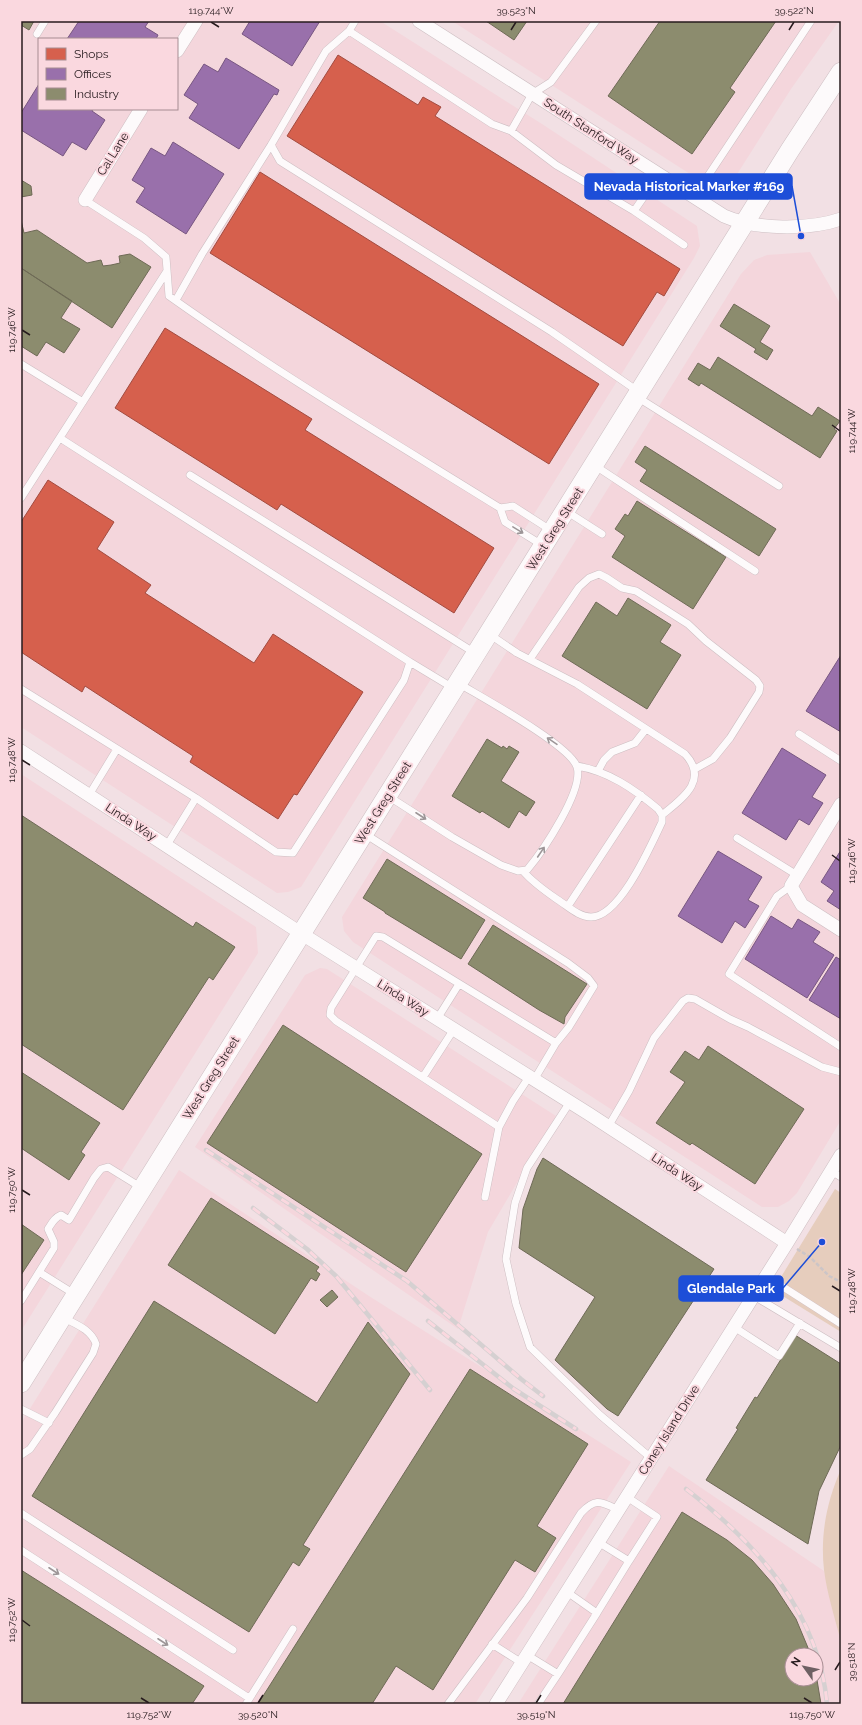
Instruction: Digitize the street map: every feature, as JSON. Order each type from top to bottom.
[{"type":"main road","name":"West Greg Street","points":[[21,1384],[638,394],[841,72]]},
{"type":"street","points":[[178,50],[196,21]]},
{"type":"street","name":"South Stanford Way","points":[[419,21],[724,216],[745,223],[789,226],[812,225],[841,219]]},
{"type":"street","name":"Cal Lane","points":[[85,200],[141,110]]},
{"type":"street","name":"Linda Way","points":[[21,751],[302,934],[608,1126],[787,1243]]},
{"type":"street","points":[[841,804],[794,880],[802,905],[841,930]]},
{"type":"street","name":"Coney Island Drive","points":[[501,1702],[525,1659],[766,1276],[787,1243],[836,1174],[841,1155]]},
{"type":"lane","points":[[37,34],[45,21]]},
{"type":"lane","points":[[176,300],[202,254],[271,145],[326,51],[349,31],[355,21]]},
{"type":"lane","points":[[510,131],[532,94],[551,82],[596,21]]},
{"type":"lane","points":[[694,198],[811,21]]},
{"type":"lane","points":[[349,31],[492,124],[510,131],[556,165],[634,211],[684,245]]},
{"type":"lane","points":[[271,145],[280,161],[552,332],[638,394],[779,486]]},
{"type":"lane","points":[[634,211],[659,175]]},
{"type":"lane","points":[[85,200],[144,238],[166,257],[169,296],[327,401],[500,508],[505,522],[548,539]]},
{"type":"lane","points":[[21,498],[167,271]]},
{"type":"lane","points":[[21,364],[83,402]]},
{"type":"lane","points":[[60,438],[410,662],[514,716],[561,747],[571,756],[577,766],[578,777],[567,807],[547,844],[527,870],[518,872],[502,865],[452,837],[388,796]]},
{"type":"lane","points":[[594,465],[755,571]]},
{"type":"lane","points":[[190,475],[476,654]]},
{"type":"lane","points":[[500,508],[513,506],[548,539]]},
{"type":"lane","points":[[566,511],[602,534]]},
{"type":"lane","points":[[530,659],[579,587],[589,578],[599,574],[622,588],[636,592],[660,605],[688,624],[706,641],[756,680],[760,686],[759,692],[730,738],[713,759],[695,769]]},
{"type":"lane","points":[[489,634],[530,659],[577,684],[685,754],[693,763],[695,778],[685,796],[662,815]]},
{"type":"lane","points":[[21,689],[196,798],[276,852],[293,853],[404,680],[410,662]]},
{"type":"lane","points":[[598,771],[604,760],[612,752],[635,743],[646,729]]},
{"type":"lane","points":[[799,734],[841,761]]},
{"type":"lane","points":[[89,795],[117,750]]},
{"type":"lane","points":[[523,871],[530,879],[568,906],[584,916],[592,917],[610,909],[628,886],[643,860],[662,822],[662,815],[658,809],[616,778],[598,771],[577,766]]},
{"type":"lane","points":[[568,906],[641,796]]},
{"type":"lane","points":[[167,845],[196,798]]},
{"type":"lane","points":[[364,834],[568,963],[588,978],[594,986],[569,1027],[513,1101],[499,1127],[485,1197]]},
{"type":"lane","points":[[737,838],[794,880],[777,896],[729,974],[841,1047]]},
{"type":"lane","points":[[499,1127],[336,1021],[330,1015],[331,1008],[376,936],[382,937],[556,1044]]},
{"type":"lane","points":[[437,1019],[459,984]]},
{"type":"lane","points":[[608,1126],[629,1091],[654,1038],[683,1001],[688,998],[695,999],[822,1067],[841,1072]]},
{"type":"lane","points":[[423,1077],[454,1029]]},
{"type":"lane","points":[[570,1102],[528,1168],[515,1203],[506,1259],[516,1304],[530,1347],[600,1414],[651,1458]]},
{"type":"lane","points":[[21,1301],[54,1248],[54,1242],[48,1229],[53,1221],[61,1215],[69,1220],[101,1169],[108,1167],[142,1188]]},
{"type":"lane","points":[[40,1272],[76,1295]]},
{"type":"lane","points":[[766,1276],[841,1324]]},
{"type":"lane","points":[[754,1296],[841,1348]]},
{"type":"lane","points":[[21,1456],[30,1449],[48,1423],[93,1353],[96,1344],[92,1335],[86,1330],[62,1317]]},
{"type":"lane","points":[[734,1327],[779,1356],[800,1323]]},
{"type":"lane","points":[[21,1409],[48,1423]]},
{"type":"lane","points":[[538,1704],[657,1517],[627,1497]]},
{"type":"lane","points":[[448,1704],[526,1598],[587,1506],[593,1502],[600,1502],[619,1510]]},
{"type":"lane","points":[[21,1513],[233,1650]]},
{"type":"lane","points":[[598,1542],[630,1561]]},
{"type":"lane","points":[[21,1550],[247,1701],[293,1629]]},
{"type":"lane","points":[[567,1592],[597,1613]]},
{"type":"lane","points":[[492,1644],[558,1674]]},
{"type":"path","points":[[787,1243],[810,1256],[829,1276],[841,1282]]},
{"type":"shaded area","points":[[21,21],[380,21],[542,124],[697,226],[700,246],[694,258],[301,887],[288,892],[277,893],[21,727]]},
{"type":"shaded area","points":[[452,21],[839,21],[791,89],[734,179],[720,186],[710,186]]},
{"type":"shaded area","points":[[810,252],[841,305],[841,1120],[797,1193],[789,1201],[778,1207],[762,1207],[353,942],[344,931],[342,917],[741,274],[754,260],[767,255]]},
{"type":"shaded area","points":[[21,774],[256,927],[258,953],[21,1331]]},
{"type":"shaded area","points":[[320,968],[327,969],[556,1116],[488,1232],[458,1329],[195,1147],[305,975]]},
{"type":"shaded area","points":[[179,1170],[369,1296],[631,1462],[475,1704],[21,1704],[21,1423]]},
{"type":"shaded area","points":[[835,1189],[841,1193],[841,1332],[773,1290]]},
{"type":"shaded area","points":[[669,1466],[824,1571],[841,1642],[841,1704],[518,1704]]},
{"type":"shaded area","points":[[841,1469],[841,1642],[825,1579],[823,1544],[828,1506]]},
{"type":"building: Shops","points":[[338,55],[418,105],[423,97],[441,107],[435,116],[680,269],[664,296],[657,292],[623,346],[287,136]]},
{"type":"building: Shops","points":[[260,172],[599,384],[549,464],[210,253]]},
{"type":"building: Shops","points":[[165,328],[312,419],[305,430],[494,548],[454,613],[281,504],[277,510],[115,408]]},
{"type":"building: Shops","points":[[48,480],[114,522],[97,549],[151,585],[145,593],[254,663],[273,634],[363,692],[297,795],[294,794],[278,819],[190,762],[193,756],[85,686],[82,692],[21,652],[21,522]]},
{"type":"building: Offices","points":[[79,21],[149,21],[145,27],[158,35],[156,38],[68,38]]},
{"type":"building: Offices","points":[[250,21],[320,21],[292,66],[242,34]]},
{"type":"building: Offices","points":[[226,58],[279,90],[277,95],[274,94],[239,149],[189,118],[198,104],[184,95],[204,64],[218,72]]},
{"type":"building: Offices","points":[[38,86],[38,110],[92,110],[105,120],[86,150],[72,142],[63,156],[21,130],[21,113]]},
{"type":"building: Offices","points":[[173,142],[224,174],[186,234],[136,202],[145,188],[132,180],[151,148],[165,156]]},
{"type":"building: Offices","points":[[841,655],[841,732],[806,711]]},
{"type":"building: Offices","points":[[782,748],[826,775],[812,797],[823,803],[809,825],[799,819],[786,840],[742,813]]},
{"type":"building: Offices","points":[[841,850],[841,910],[827,901],[834,891],[821,882]]},
{"type":"building: Offices","points":[[718,851],[762,877],[748,900],[759,906],[745,928],[735,921],[722,943],[678,916]]},
{"type":"building: Offices","points":[[771,916],[792,929],[798,919],[820,932],[813,942],[834,955],[807,998],[745,959]]},
{"type":"building: Offices","points":[[836,957],[841,960],[841,1019],[809,1000]]},
{"type":"building: Industry","points":[[21,21],[34,21],[29,30],[21,25]]},
{"type":"building: Industry","points":[[486,21],[527,21],[514,40]]},
{"type":"building: Industry","points":[[660,21],[776,21],[730,88],[735,92],[692,154],[608,96]]},
{"type":"building: Industry","points":[[21,180],[31,186],[32,195],[21,197]]},
{"type":"building: Industry","points":[[21,220],[24,233],[37,230],[87,263],[101,260],[103,266],[111,265],[120,263],[119,256],[130,254],[151,267],[112,328],[21,268]]},
{"type":"building: Industry","points":[[21,268],[72,301],[61,318],[80,329],[64,353],[46,342],[37,356],[21,346]]},
{"type":"building: Industry","points":[[734,304],[770,326],[760,342],[773,350],[767,360],[754,352],[756,349],[720,326]]},
{"type":"building: Industry","points":[[718,357],[812,416],[818,407],[840,421],[834,429],[837,431],[820,458],[701,383],[699,386],[688,379],[698,363],[710,370]]},
{"type":"building: Industry","points":[[645,446],[776,529],[759,556],[640,481],[647,470],[635,462]]},
{"type":"building: Industry","points":[[637,501],[726,557],[693,609],[612,557],[625,536],[615,529],[625,514],[628,516]]},
{"type":"building: Industry","points":[[628,598],[671,625],[660,642],[681,655],[647,709],[562,656],[596,602],[617,616]]},
{"type":"building: Industry","points":[[487,739],[502,748],[503,746],[507,749],[509,746],[519,752],[501,781],[535,802],[526,816],[519,811],[509,828],[482,811],[480,813],[452,796]]},
{"type":"building: Industry","points":[[21,815],[193,927],[196,922],[235,947],[213,980],[209,977],[123,1110],[21,1044]]},
{"type":"building: Industry","points":[[387,859],[485,920],[461,959],[363,898]]},
{"type":"building: Industry","points":[[493,925],[587,984],[565,1017],[564,1024],[539,1010],[468,964]]},
{"type":"building: Industry","points":[[283,1025],[482,1154],[406,1272],[207,1143]]},
{"type":"building: Industry","points":[[708,1046],[804,1109],[755,1184],[692,1143],[690,1145],[656,1123],[685,1082],[670,1072],[685,1051],[699,1060]]},
{"type":"building: Industry","points":[[21,1072],[100,1123],[81,1152],[85,1155],[69,1180],[21,1148]]},
{"type":"building: Industry","points":[[543,1158],[714,1269],[618,1416],[607,1409],[555,1360],[595,1297],[519,1248],[523,1209],[537,1169]]},
{"type":"building: Industry","points":[[211,1198],[319,1267],[316,1271],[320,1274],[316,1281],[311,1278],[275,1334],[168,1265]]},
{"type":"building: Industry","points":[[21,1224],[44,1240],[21,1275]]},
{"type":"building: Industry","points":[[332,1290],[338,1297],[327,1307],[320,1300]]},
{"type":"building: Industry","points":[[154,1301],[317,1403],[368,1322],[410,1374],[303,1545],[310,1549],[299,1566],[293,1562],[249,1632],[32,1496]]},
{"type":"building: Industry","points":[[795,1335],[841,1364],[841,1445],[819,1491],[808,1544],[706,1480],[738,1429],[736,1428],[755,1397],[757,1398]]},
{"type":"building: Industry","points":[[470,1369],[588,1444],[537,1526],[556,1538],[535,1572],[515,1560],[433,1690],[396,1666],[372,1704],[258,1704]]},
{"type":"building: Industry","points":[[682,1512],[727,1540],[752,1560],[773,1584],[796,1619],[808,1647],[784,1647],[784,1687],[818,1687],[821,1704],[563,1704]]},
{"type":"building: Industry","points":[[21,1570],[204,1686],[192,1704],[21,1704]]},
{"type":"railway","points":[[206,1150],[407,1281],[521,1379],[543,1396]]},
{"type":"railway","points":[[253,1208],[307,1249],[336,1276],[430,1390]]},
{"type":"railway","points":[[428,1321],[514,1389],[576,1429]]},
{"type":"railway","points":[[686,1489],[736,1532],[759,1556],[780,1582],[797,1610],[811,1639],[822,1671],[827,1704]]},
{"type":"place","name":"Nevada Historical Marker #169","points":[[801,236]]},
{"type":"place","name":"Glendale Park","points":[[822,1242]]}]
